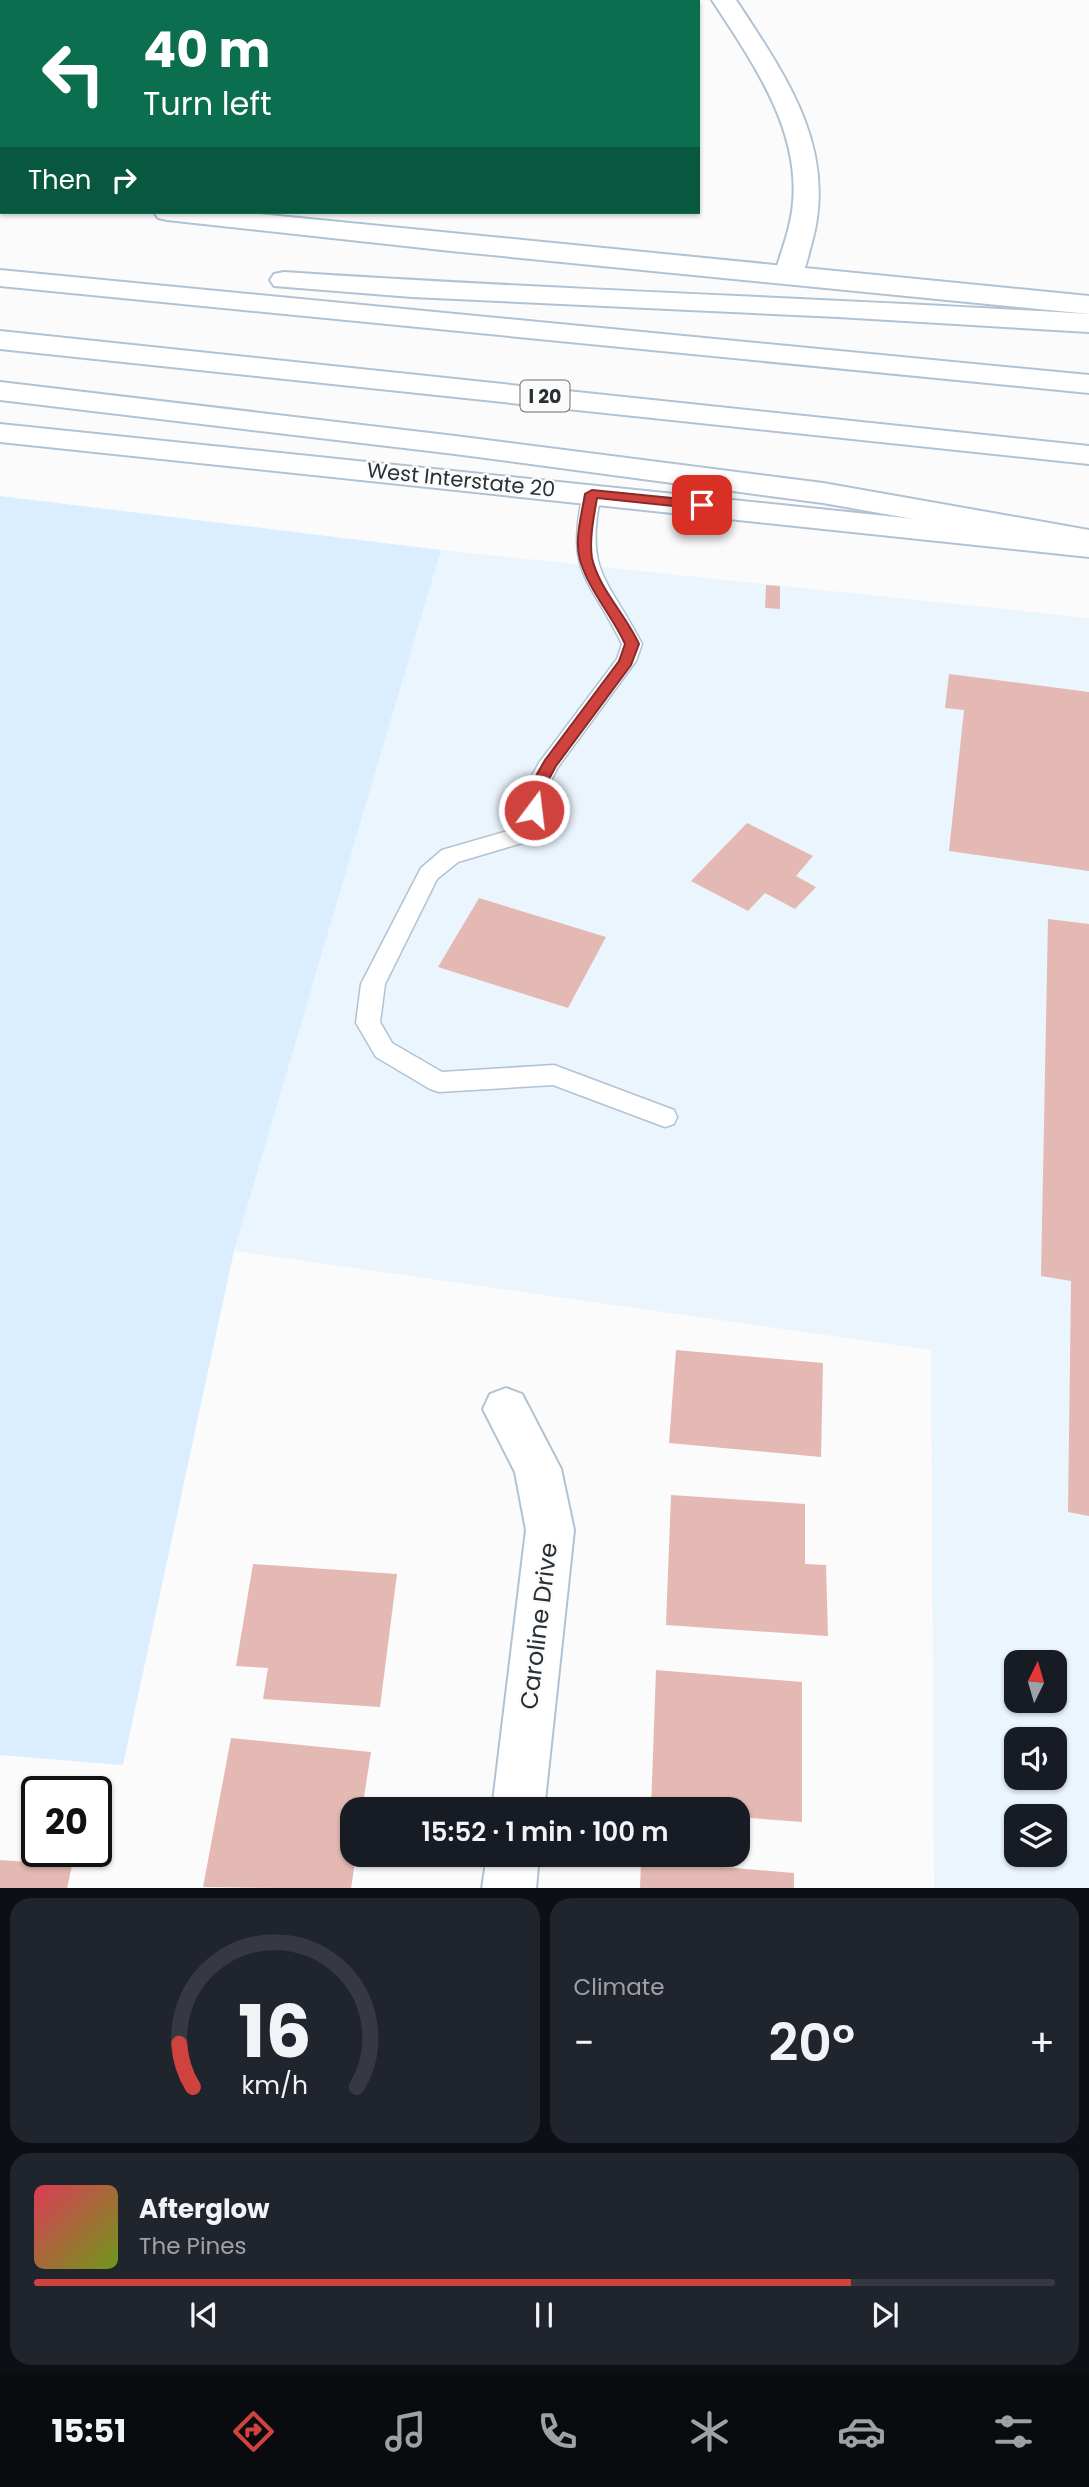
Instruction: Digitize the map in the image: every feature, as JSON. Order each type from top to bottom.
[{"type":"main road","points":[[724,0],[776,82],[799,131],[807,198],[788,276]]},
{"type":"main road","points":[[185,214],[1089,306]]},
{"type":"main road","points":[[0,265],[40,262],[412,289],[838,308],[1089,323]]},
{"type":"main road","points":[[0,278],[1089,384]]},
{"type":"main road","name":"I 20","points":[[0,340],[1089,455]]},
{"type":"main road","points":[[0,391],[455,445],[809,492],[1089,540]]},
{"type":"main road","name":"West Interstate 20","points":[[0,433],[1089,547]]},
{"type":"main road","name":"Caroline Drive","points":[[506,1409],[538,1469],[550,1530],[519,1797]]},
{"type":"main road","points":[[509,1888],[512,1867]]},
{"type":"lane","points":[[592,494],[586,522],[586,558],[601,591],[623,624],[632,644],[626,662],[550,763],[536,788],[531,832],[450,856],[429,874],[373,984],[368,1023],[384,1050],[439,1082],[554,1075],[665,1117]]},
{"type":"shaded area","points":[[0,496],[441,550],[234,1251],[123,1765],[0,1755]]},
{"type":"shaded area","points":[[441,550],[1089,618],[1089,1888],[934,1888],[931,1350],[234,1251]]},
{"type":"building","points":[[766,585],[780,586],[780,609],[765,608]]},
{"type":"building","points":[[949,674],[1089,692],[1089,871],[949,851],[964,710],[945,708]]},
{"type":"building","points":[[747,823],[813,856],[796,876],[816,887],[795,909],[765,893],[748,911],[691,881]]},
{"type":"building","points":[[479,898],[606,937],[568,1008],[438,967]]},
{"type":"building","points":[[1048,919],[1089,924],[1089,1516],[1068,1512],[1071,1281],[1041,1276]]},
{"type":"building","points":[[676,1350],[823,1363],[821,1457],[669,1443]]},
{"type":"building","points":[[671,1495],[805,1504],[805,1564],[826,1565],[828,1636],[666,1625]]},
{"type":"building","points":[[253,1564],[397,1574],[380,1707],[263,1699],[268,1668],[236,1666]]},
{"type":"building","points":[[656,1670],[802,1682],[802,1822],[750,1818],[750,1797],[651,1797]]},
{"type":"building","points":[[231,1738],[371,1752],[364,1797],[340,1797],[340,1867],[354,1867],[351,1888],[203,1887]]},
{"type":"building","points":[[0,1860],[21,1861],[21,1867],[72,1867],[67,1888],[0,1888]]},
{"type":"building","points":[[641,1867],[723,1867],[794,1873],[794,1888],[640,1888]]},
{"type":"route","points":[[534,810],[536,788],[550,763],[626,662],[632,644],[623,624],[601,591],[586,558],[586,522],[592,494],[702,505]]}]
